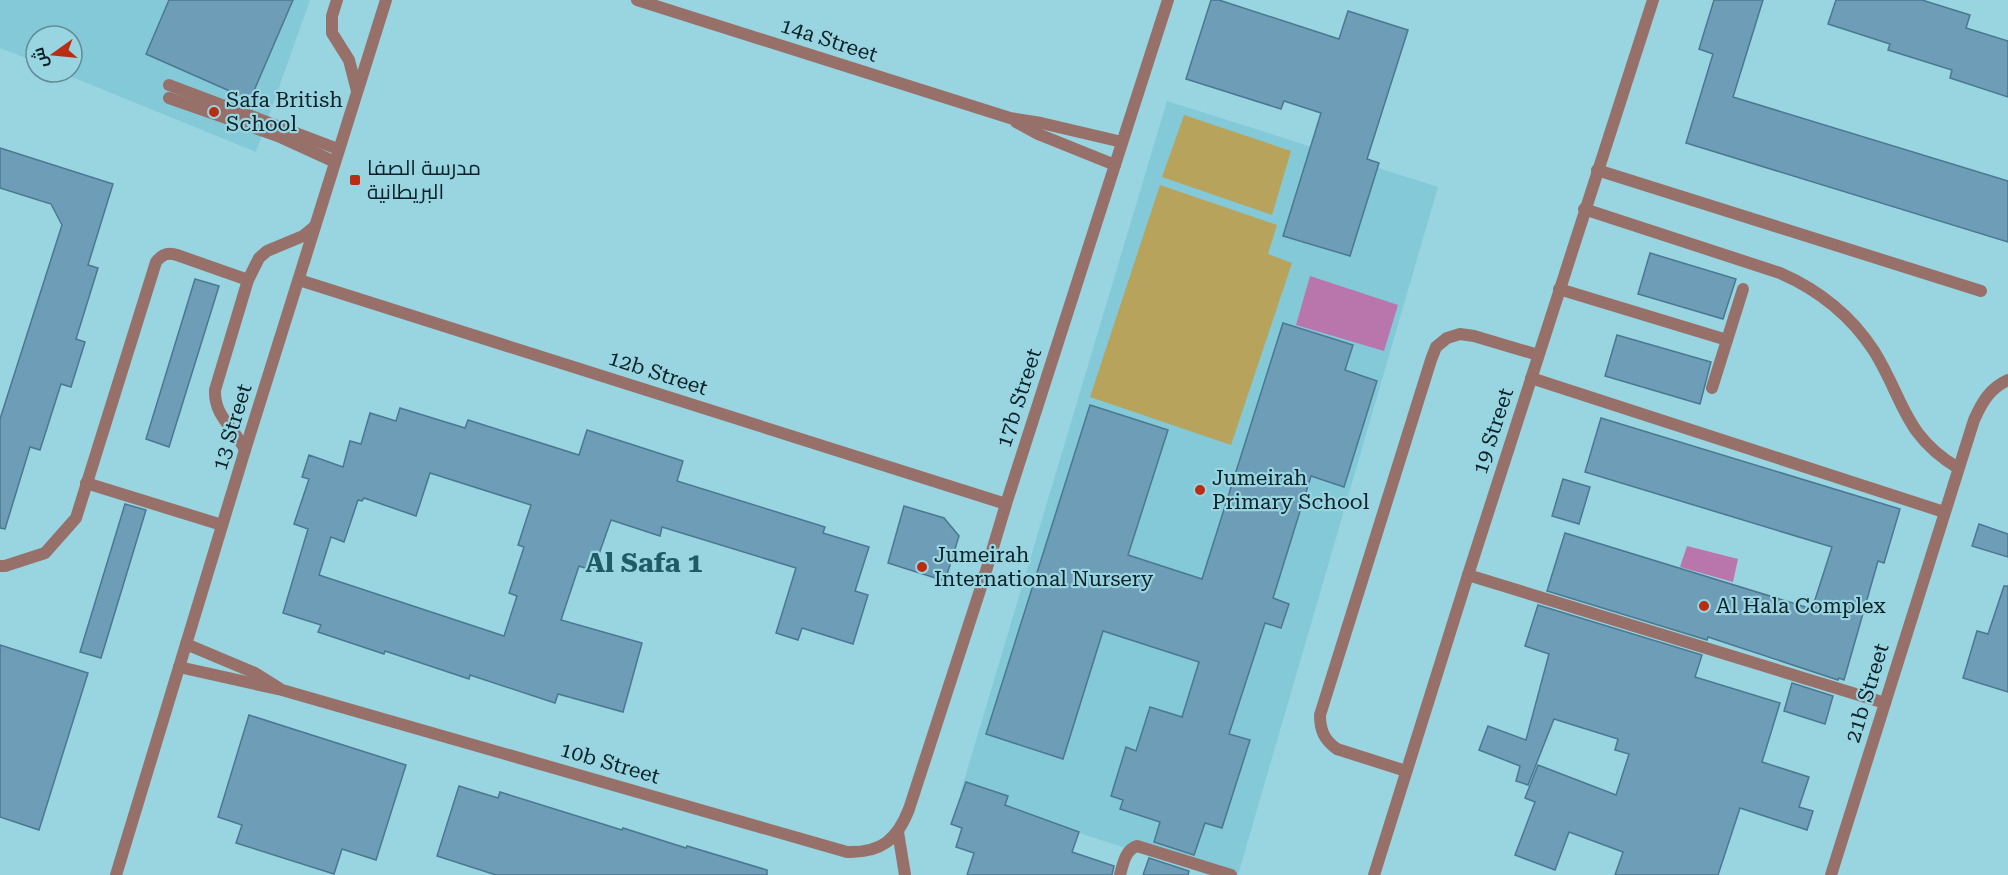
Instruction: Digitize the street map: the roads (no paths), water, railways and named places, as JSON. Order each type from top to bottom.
[{"type":"street","points":[[337,0],[332,16],[332,33],[348,60],[357,91]]},
{"type":"street","name":"13 Street","points":[[115,872],[386,0]]},
{"type":"street","name":"14a Street","points":[[637,0],[1010,118],[1122,142]]},
{"type":"street","name":"17b Street","points":[[909,809],[1168,0]]},
{"type":"street","name":"19 Street","points":[[1374,875],[1584,209],[1653,0]]},
{"type":"street","points":[[335,162],[169,91],[338,149]]},
{"type":"street","name":"14a Street","points":[[1010,118],[1038,134],[1114,165]]},
{"type":"street","points":[[1597,170],[1981,291]]},
{"type":"street","points":[[1584,209],[1780,273],[1803,283],[1824,297],[1844,313],[1875,353],[1910,423],[1919,436],[1943,459],[1958,468]]},
{"type":"street","points":[[245,450],[240,439],[218,411],[214,401],[215,390],[248,280],[259,258],[267,251],[303,236],[315,226]]},
{"type":"street","points":[[0,566],[45,553],[75,518],[156,262],[160,257],[165,254],[177,255],[248,280]]},
{"type":"street","name":"12b Street","points":[[299,279],[1006,504]]},
{"type":"street","points":[[1559,289],[1727,339]]},
{"type":"street","points":[[1712,388],[1743,289]]},
{"type":"street","points":[[1406,771],[1337,749],[1323,735],[1320,715],[1431,360],[1436,347],[1447,338],[1460,334],[1474,336],[1538,356]]},
{"type":"street","points":[[1531,378],[1944,512]]},
{"type":"street","name":"21b Street","points":[[1831,875],[1974,420],[1980,405],[1991,390],[2008,380]]},
{"type":"street","points":[[86,483],[222,525]]},
{"type":"street","points":[[1468,575],[1885,703]]},
{"type":"street","name":"10b Street","points":[[186,644],[255,673],[282,690]]},
{"type":"street","name":"10b Street","points":[[179,667],[282,690],[847,852],[861,853],[876,849],[888,842],[898,832],[909,809]]},
{"type":"street","points":[[898,832],[905,875]]},
{"type":"street","points":[[1120,875],[1129,850],[1137,846],[1231,875]]},
{"type":"place","name":"Safa British School","points":[[214,112]]},
{"type":"place","name":"مدرسة الصفا البريطانية","points":[[355,180]]},
{"type":"place","name":"Jumeirah Primary School","points":[[1200,490]]},
{"type":"place","name":"Jumeirah International Nursery","points":[[922,567]]},
{"type":"place","name":"Al Hala Complex","points":[[1704,606]]},
{"type":"district","name":"Al Safa 1","points":[[644,563]]}]
